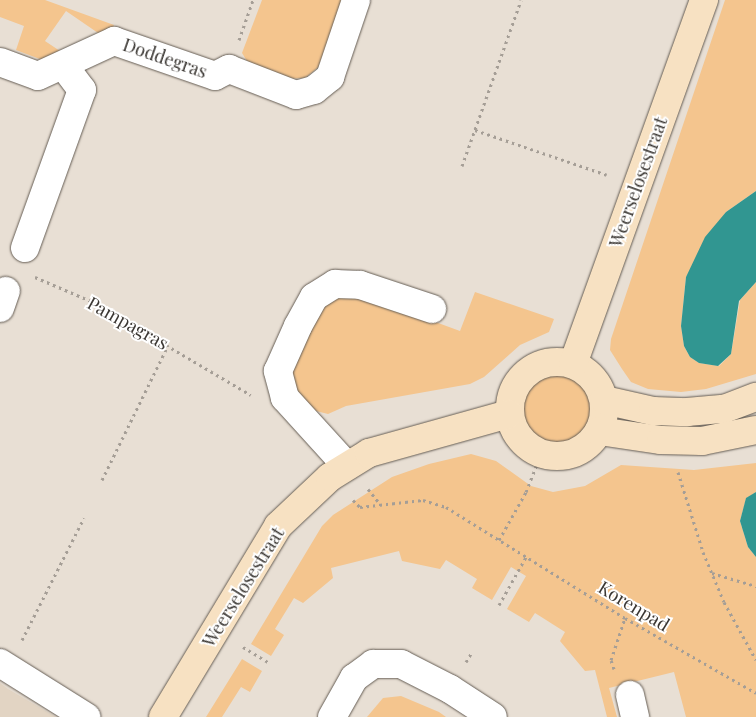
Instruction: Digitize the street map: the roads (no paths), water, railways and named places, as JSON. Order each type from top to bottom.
[{"type":"street","name":"Doddegras","points":[[0,62],[38,76],[114,41],[215,76],[229,69],[296,95],[314,90],[330,77],[356,0]]},
{"type":"street","name":"Weerselosestraat","points":[[572,364],[704,0]]},
{"type":"street","points":[[25,248],[82,90],[62,65]]},
{"type":"street","points":[[346,465],[285,398],[278,371],[298,326],[314,298],[335,284],[360,285],[432,309]]},
{"type":"street","points":[[554,362],[572,364],[589,374],[604,400],[599,431],[593,441],[578,452],[560,457],[541,454],[526,445],[514,430],[509,414],[512,394],[521,378],[536,366],[554,362]]},
{"type":"street","points":[[604,400],[653,411],[687,412],[724,409],[756,397]]},
{"type":"street","name":"Weerselosestraat","points":[[163,717],[278,526],[346,465],[369,453],[509,414]]},
{"type":"street","points":[[599,431],[661,440],[702,441],[756,430]]},
{"type":"street","points":[[332,717],[354,678],[372,664],[401,664],[450,689],[493,717]]},
{"type":"street","points":[[4,665],[86,717]]},
{"type":"water","points":[[756,191],[756,282],[739,301],[731,354],[718,366],[699,363],[690,357],[684,346],[681,326],[686,277],[705,237],[726,212]]},
{"type":"water","points":[[756,492],[756,557],[748,547],[740,521],[746,498]]}]
